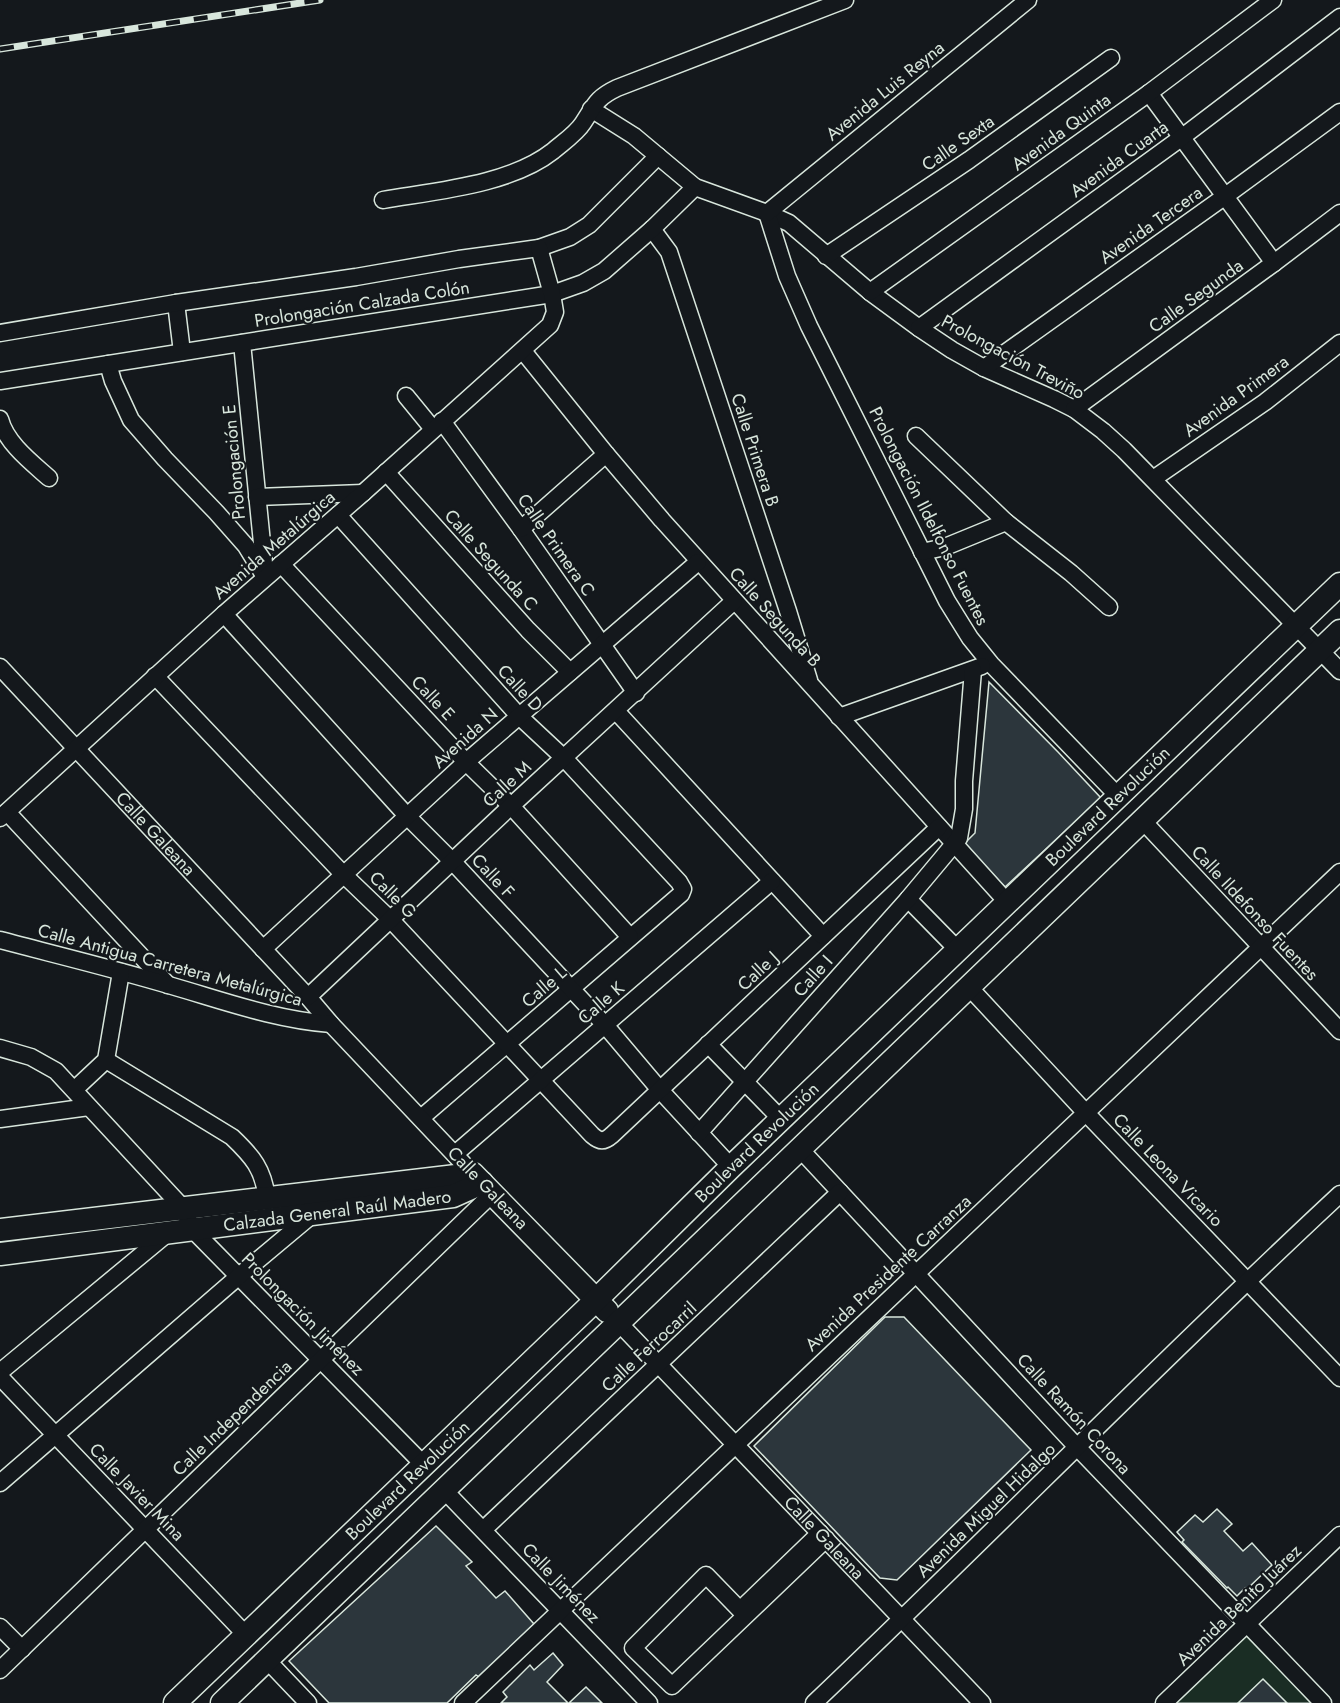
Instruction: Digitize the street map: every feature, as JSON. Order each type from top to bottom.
[{"type":"main road","name":"Boulevard Revolución","points":[[175,1703],[1340,584]]},
{"type":"main road","points":[[222,1703],[1340,631]]},
{"type":"main road","name":"Calzada General Raúl Madero","points":[[0,1230],[267,1198],[483,1184]]},
{"type":"main road","name":"Calzada General Raúl Madero","points":[[0,1254],[453,1196],[483,1184]]},
{"type":"main road","name":"Calle Galeana","points":[[483,1184],[619,1323]]},
{"type":"street","points":[[382,200],[507,176],[526,168],[551,152],[582,125],[591,109],[606,94],[617,88],[845,0]]},
{"type":"street","name":"Avenida Luis Reyna","points":[[767,213],[1028,0]]},
{"type":"street","name":"Avenida Quinta","points":[[870,292],[1149,93],[1273,0]]},
{"type":"street","name":"Avenida Cuarta","points":[[919,328],[1181,138],[1340,17]]},
{"type":"street","name":"Calle Sexta","points":[[826,256],[969,160],[1111,58]]},
{"type":"street","points":[[1149,93],[1274,263]]},
{"type":"street","name":"Prolongación Treviño","points":[[591,109],[634,136],[695,187],[789,223],[870,292],[952,350],[984,368],[1074,409],[1103,431],[1153,479],[1340,671]]},
{"type":"street","name":"Avenida Tercera","points":[[984,368],[1340,112]]},
{"type":"street","name":"Prolongación Calzada Colón","points":[[0,333],[176,303],[539,248],[570,237],[589,225],[658,156]]},
{"type":"street","name":"Prolongación Calzada Colón","points":[[0,381],[552,294],[583,283],[604,271],[695,187]]},
{"type":"street","name":"Prolongación Ildelfonso Fuentes","points":[[767,213],[788,276],[809,326],[947,601],[970,638],[991,664],[1118,796]]},
{"type":"street","name":"Calle Segunda","points":[[1074,409],[1340,213]]},
{"type":"street","name":"Calle Primera B","points":[[652,229],[669,252],[813,688]]},
{"type":"street","name":"Avenida Metalúrgica","points":[[4,815],[265,577],[363,493],[550,325],[555,312],[539,248]]},
{"type":"street","points":[[176,303],[182,352]]},
{"type":"street","name":"Prolongación E","points":[[242,343],[265,577]]},
{"type":"street","name":"Avenida Primera","points":[[1153,479],[1265,402],[1340,343]]},
{"type":"street","name":"Calle Segunda B","points":[[523,351],[606,454],[698,561],[1007,902]]},
{"type":"street","points":[[108,364],[113,381],[131,420],[246,546],[265,577]]},
{"type":"street","name":"Calle Primera C","points":[[406,396],[438,425],[521,529],[636,693]]},
{"type":"street","points":[[0,419],[8,437],[49,478]]},
{"type":"street","points":[[916,436],[1006,522],[1071,573],[1109,607]]},
{"type":"street","points":[[521,529],[606,454]]},
{"type":"street","name":"Calle Segunda C","points":[[386,472],[528,630],[570,672]]},
{"type":"street","points":[[257,497],[363,493]]},
{"type":"street","name":"Calle D","points":[[338,515],[519,716],[564,758],[679,882]]},
{"type":"street","points":[[922,552],[945,546],[1006,522]]},
{"type":"street","name":"Avenida N","points":[[263,948],[466,762],[698,561]]},
{"type":"street","name":"Calle E","points":[[281,564],[466,762],[511,806],[630,937]]},
{"type":"street","name":"Calle M","points":[[308,997],[734,601]]},
{"type":"street","name":"Calle F","points":[[224,614],[408,816],[572,989],[731,1167]]},
{"type":"street","points":[[838,717],[991,664]]},
{"type":"street","name":"Calle Galeana","points":[[0,667],[7,681],[77,748],[331,1024],[483,1184]]},
{"type":"street","points":[[954,843],[959,838],[964,809],[973,670]]},
{"type":"street","name":"Calle G","points":[[155,676],[343,874],[391,920],[597,1140],[602,1141]]},
{"type":"street","points":[[616,711],[823,936]]},
{"type":"street","points":[[4,815],[169,985]]},
{"type":"street","name":"Calle Ildefonso Fuentes","points":[[1143,821],[1340,1031]]},
{"type":"street","name":"Calle J","points":[[602,1141],[606,1140],[660,1090],[939,827]]},
{"type":"street","name":"Calle I","points":[[699,1132],[908,899],[954,843]]},
{"type":"street","name":"Avenida Presidente Carranza","points":[[463,1703],[1340,872]]},
{"type":"street","name":"Calle K","points":[[455,1154],[772,881]]},
{"type":"street","name":"Calle L","points":[[421,1118],[681,894],[683,889],[679,882]]},
{"type":"street","points":[[908,899],[958,950]]},
{"type":"street","name":"Calle Antigua Carretera Metalúrgica","points":[[0,940],[169,985],[252,1010],[299,1021],[331,1024]]},
{"type":"street","points":[[74,1090],[106,1060],[121,972]]},
{"type":"street","name":"Calle Leona Vicario","points":[[969,987],[1086,1113],[1340,1378]]},
{"type":"street","points":[[708,1044],[781,1119]]},
{"type":"street","name":"Prolongación Jiménez","points":[[0,1048],[31,1057],[56,1071],[183,1208],[192,1229],[424,1465]]},
{"type":"street","points":[[106,1060],[232,1137],[248,1152],[258,1166],[265,1181],[267,1198]]},
{"type":"street","points":[[0,1119],[89,1107]]},
{"type":"street","name":"Calle Ramón Corona","points":[[800,1149],[1077,1448],[1323,1703]]},
{"type":"street","name":"Calle Independencia","points":[[0,1670],[321,1359],[483,1184]]},
{"type":"street","name":"Calle Ferrocarril","points":[[483,1530],[840,1192]]},
{"type":"street","name":"Avenida Miguel Hidalgo","points":[[814,1703],[1247,1280],[1340,1194]]},
{"type":"street","points":[[0,1483],[313,1214]]},
{"type":"street","points":[[0,1375],[169,1232]]},
{"type":"street","name":"Calle Galeana","points":[[619,1323],[982,1703]]},
{"type":"street","name":"Calle Javier Mina","points":[[0,1375],[246,1635]]},
{"type":"street","name":"Calle Jiménez","points":[[444,1490],[649,1703]]},
{"type":"street","name":"Avenida Benito Juárez","points":[[1164,1703],[1340,1535]]},
{"type":"street","points":[[823,1536],[672,1686],[633,1647],[706,1575],[740,1610],[823,1536]]},
{"type":"street","points":[[0,1627],[22,1649]]},
{"type":"street","points":[[267,1660],[307,1703]]},
{"type":"green space","points":[[1248,1628],[1320,1703],[1169,1703]]},
{"type":"building","points":[[989,682],[1101,798],[1005,887],[964,844],[975,833]]},
{"type":"building","points":[[885,1317],[904,1317],[1031,1450],[897,1580],[880,1578],[754,1446]]},
{"type":"building","points":[[1217,1509],[1232,1524],[1224,1531],[1243,1551],[1252,1543],[1272,1565],[1237,1596],[1182,1542],[1184,1540],[1177,1532],[1195,1515],[1203,1522]]},
{"type":"building","points":[[436,1526],[472,1562],[466,1566],[496,1598],[505,1591],[534,1624],[479,1677],[476,1675],[447,1703],[329,1703],[289,1661]]},
{"type":"building","points":[[553,1653],[563,1665],[547,1682],[568,1703],[501,1703],[507,1697],[503,1692],[530,1665],[534,1670]]},
{"type":"building","points":[[1263,1679],[1287,1703],[1238,1703]]},
{"type":"building","points":[[586,1687],[602,1703],[569,1703]]},
{"type":"railway","points":[[0,49],[320,0]]}]
